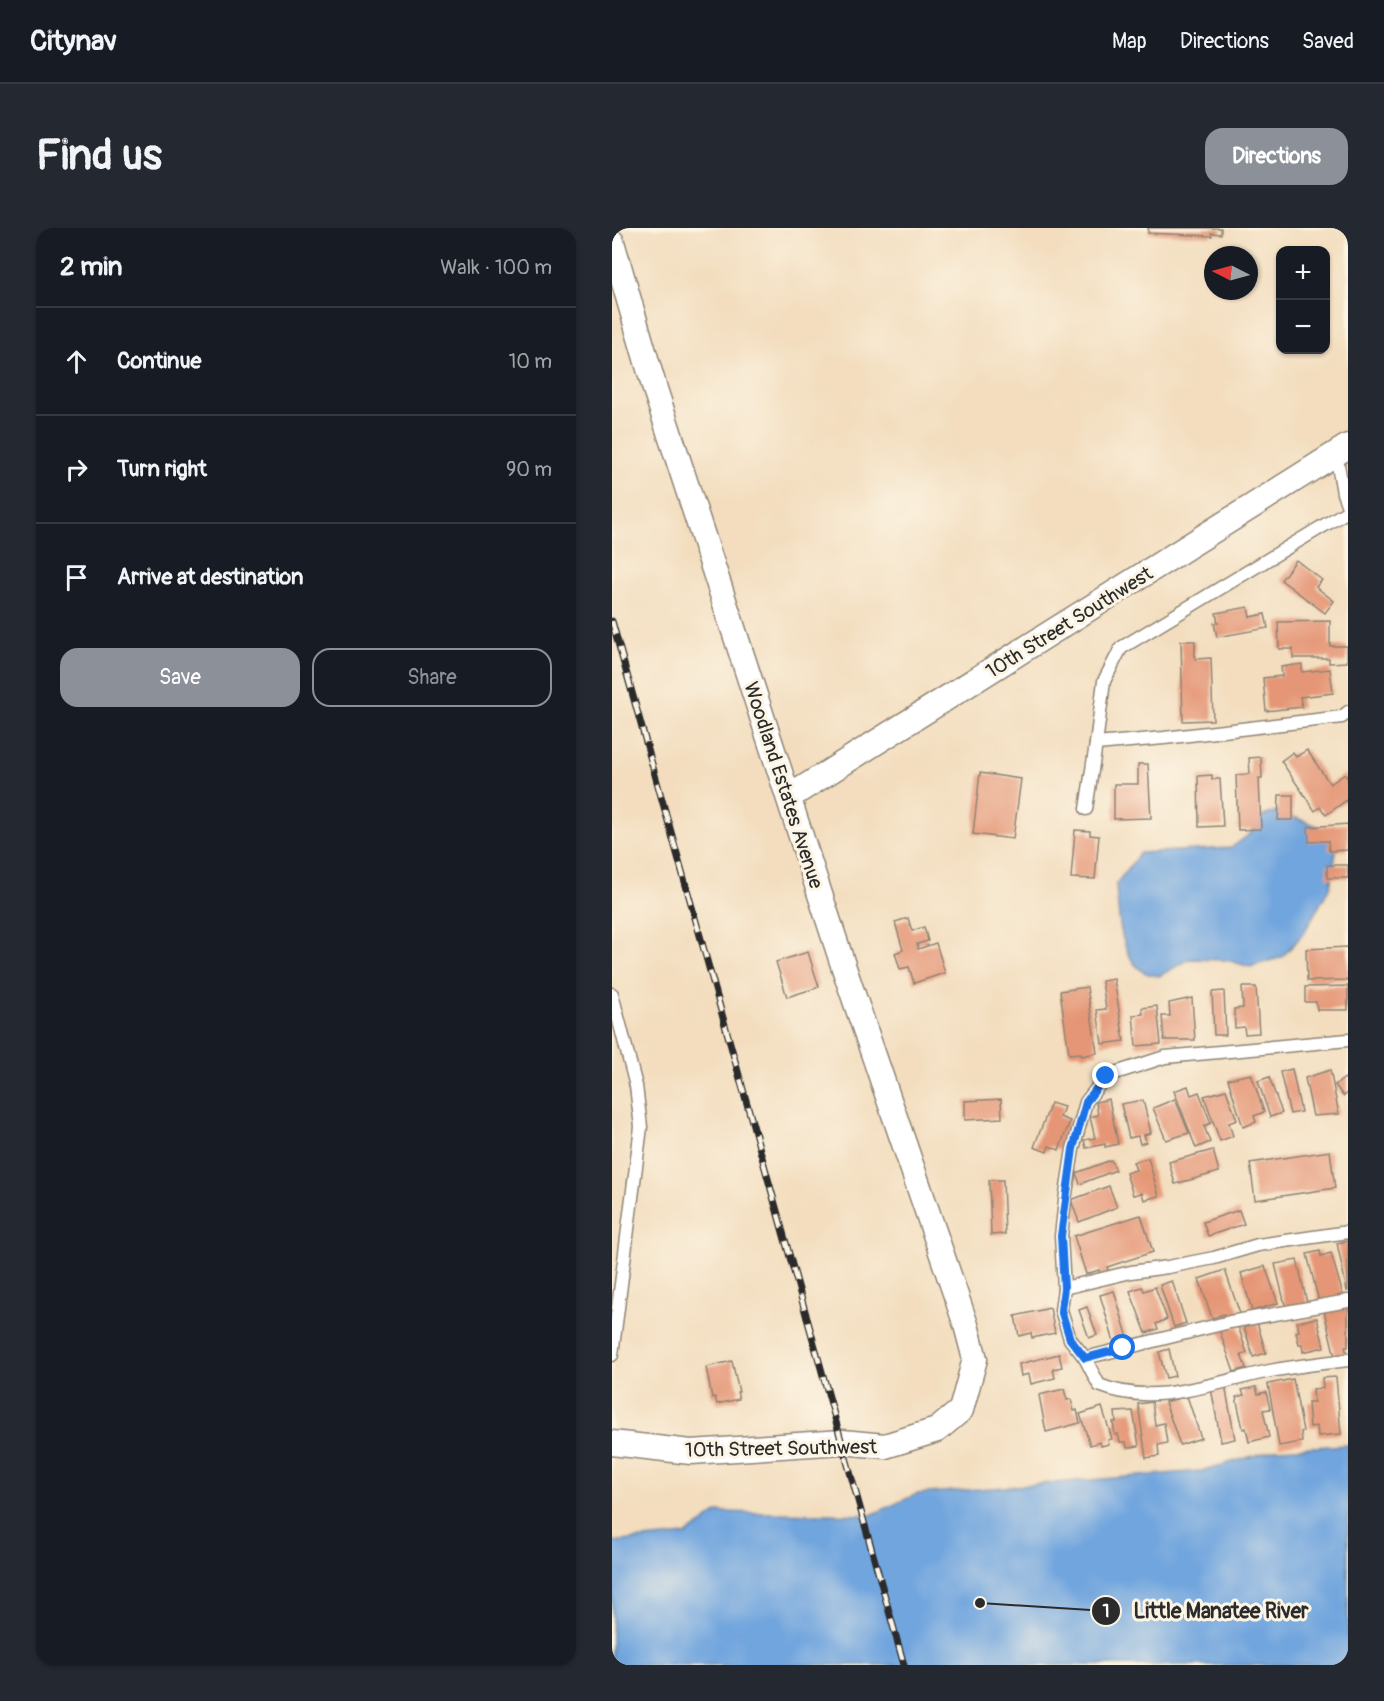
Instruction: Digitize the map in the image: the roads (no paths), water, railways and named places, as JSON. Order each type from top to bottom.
[{"type":"street","name":"Woodland Estates Avenue","points":[[612,242],[654,386],[845,971],[966,1325]]},
{"type":"street","name":"10th Street Southwest","points":[[789,797],[1342,450]]},
{"type":"street","name":"10th Street Southwest","points":[[612,1443],[690,1452],[842,1442],[885,1446],[937,1430],[961,1410],[975,1359],[966,1325]]},
{"type":"lane","points":[[1086,808],[1104,681],[1121,648],[1348,509],[1343,493],[1342,450]]},
{"type":"lane","points":[[1096,744],[1330,719],[1342,717],[1348,712]]},
{"type":"lane","points":[[612,994],[636,1086],[641,1127],[612,1355]]},
{"type":"lane","points":[[1348,1040],[1165,1057],[1106,1076],[1086,1102],[1073,1149],[1061,1236],[1064,1288],[1061,1310],[1070,1339],[1085,1358],[1099,1385],[1118,1393],[1163,1395],[1271,1371],[1348,1360]]},
{"type":"lane","points":[[1064,1288],[1131,1272],[1214,1258],[1258,1245],[1348,1232]]},
{"type":"lane","points":[[1085,1358],[1230,1322],[1348,1301]]},
{"type":"water","points":[[1278,811],[1333,832],[1338,841],[1330,887],[1303,934],[1282,957],[1250,967],[1227,960],[1190,959],[1159,976],[1141,970],[1128,953],[1124,942],[1116,884],[1140,853],[1231,848],[1251,833],[1263,816]]},
{"type":"water","points":[[1348,1445],[1348,1665],[612,1665],[612,1542],[686,1535],[718,1512],[871,1515],[917,1494],[1201,1471],[1277,1449]]},
{"type":"railway","points":[[612,621],[904,1665]]},
{"type":"place","name":"Little Manatee River","points":[[980,1603]]}]
